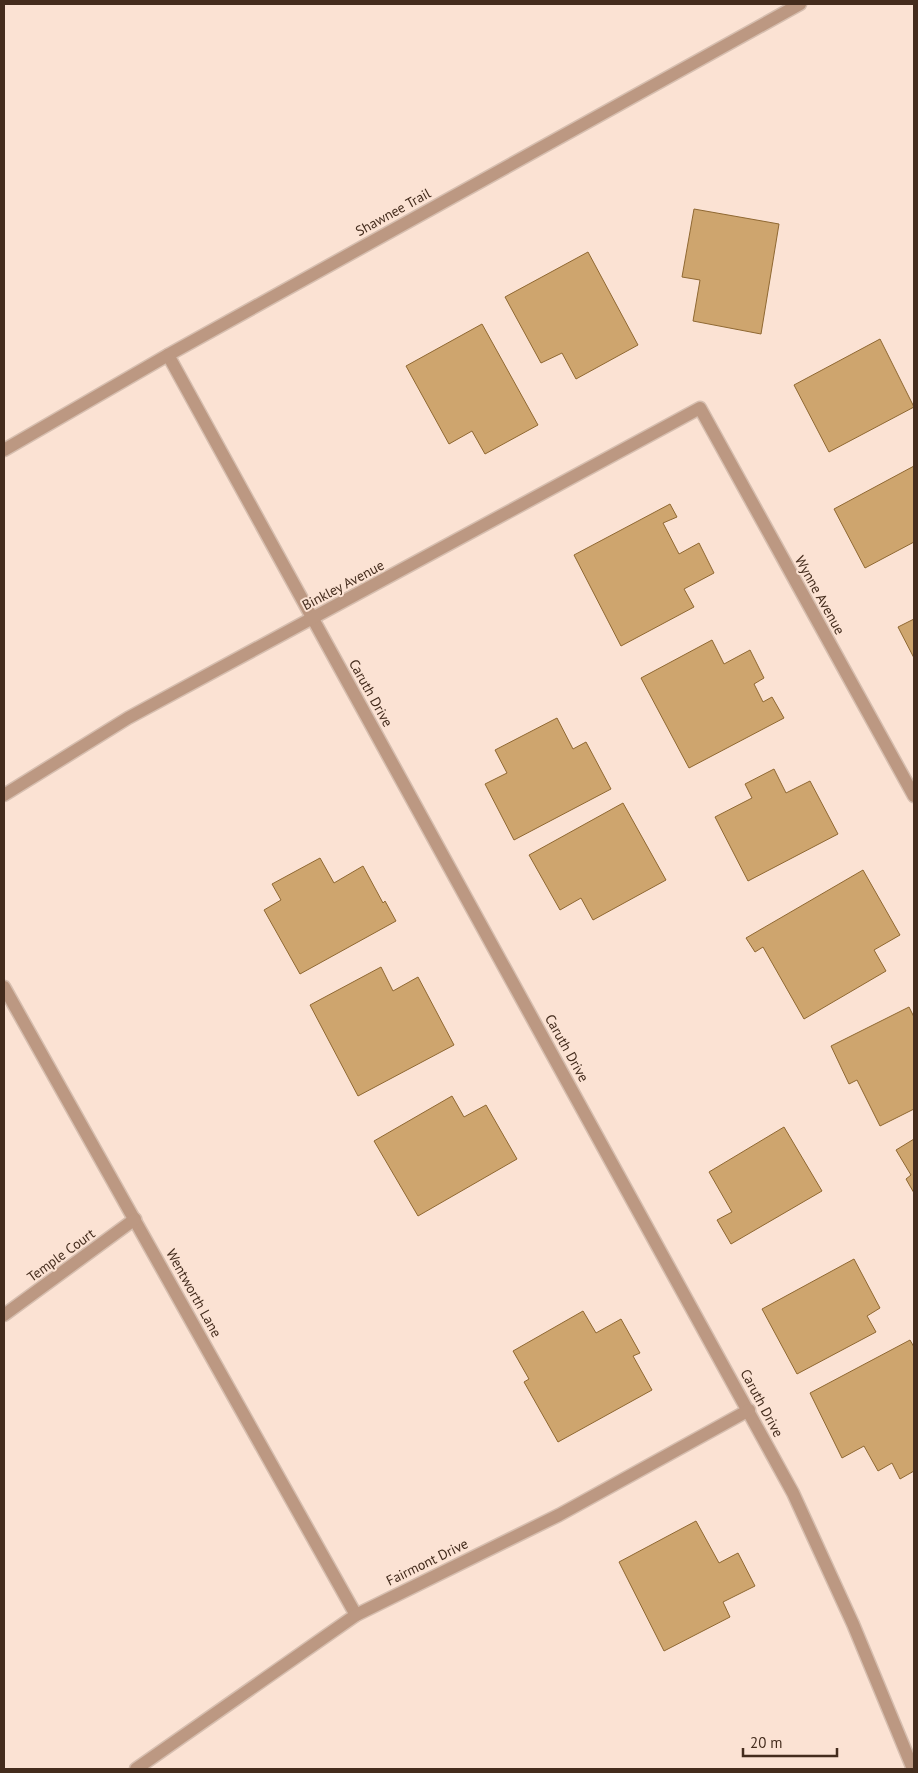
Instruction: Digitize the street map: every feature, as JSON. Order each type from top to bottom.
[{"type":"street","name":"Shawnee Trail","points":[[4,450],[168,355],[800,4]]},
{"type":"street","name":"Caruth Drive","points":[[168,355],[749,1410],[825,1560],[913,1769]]},
{"type":"street","name":"Binkley Avenue","points":[[4,795],[128,718],[700,408]]},
{"type":"street","name":"Wynne Avenue","points":[[700,408],[914,796]]},
{"type":"street","name":"Wentworth Lane","points":[[4,988],[356,1615]]},
{"type":"street","name":"Temple Court","points":[[4,1315],[135,1219]]},
{"type":"street","name":"Fairmont Drive","points":[[136,1769],[356,1615],[559,1515],[749,1410]]},
{"type":"building","points":[[694,209],[779,224],[761,334],[693,321],[700,280],[682,277]]},
{"type":"building","points":[[588,252],[638,345],[576,379],[562,353],[541,363],[505,297]]},
{"type":"building","points":[[482,324],[538,425],[485,454],[472,431],[449,444],[406,366]]},
{"type":"building","points":[[880,339],[914,407],[829,452],[794,385]]},
{"type":"building","points":[[914,466],[914,542],[865,568],[834,509]]},
{"type":"building","points":[[670,504],[677,517],[663,523],[679,554],[699,543],[714,573],[684,589],[694,607],[621,646],[574,555]]},
{"type":"building","points":[[914,619],[914,658],[898,627]]},
{"type":"building","points":[[712,640],[724,664],[750,650],[764,678],[754,684],[763,702],[772,697],[784,718],[689,768],[641,678]]},
{"type":"building","points":[[557,718],[573,749],[586,742],[611,789],[514,840],[485,784],[507,773],[495,750]]},
{"type":"building","points":[[774,769],[786,793],[810,781],[838,834],[748,881],[715,817],[752,798],[745,784]]},
{"type":"building","points":[[623,803],[666,880],[593,920],[581,898],[560,910],[529,855]]},
{"type":"building","points":[[320,858],[334,883],[363,866],[383,903],[385,901],[396,921],[300,974],[264,910],[281,900],[272,884]]},
{"type":"building","points":[[863,870],[900,935],[874,950],[886,971],[804,1019],[763,947],[755,952],[746,938]]},
{"type":"building","points":[[381,967],[393,991],[418,977],[454,1045],[358,1096],[310,1005]]},
{"type":"building","points":[[909,1007],[914,1017],[914,1109],[880,1126],[857,1080],[849,1084],[831,1046]]},
{"type":"building","points":[[452,1096],[464,1117],[486,1105],[517,1159],[418,1216],[374,1141]]},
{"type":"building","points":[[784,1127],[822,1191],[731,1244],[717,1220],[732,1212],[709,1172]]},
{"type":"building","points":[[914,1139],[914,1193],[906,1179],[911,1175],[896,1150]]},
{"type":"building","points":[[854,1259],[880,1308],[867,1316],[876,1332],[797,1374],[762,1309]]},
{"type":"building","points":[[583,1311],[596,1333],[621,1319],[640,1353],[633,1356],[652,1390],[558,1442],[524,1382],[529,1379],[513,1351]]},
{"type":"building","points":[[910,1340],[914,1347],[914,1471],[900,1479],[892,1463],[878,1471],[864,1446],[842,1458],[810,1393]]},
{"type":"building","points":[[696,1521],[719,1563],[738,1553],[755,1586],[723,1602],[730,1617],[664,1651],[619,1562]]}]
